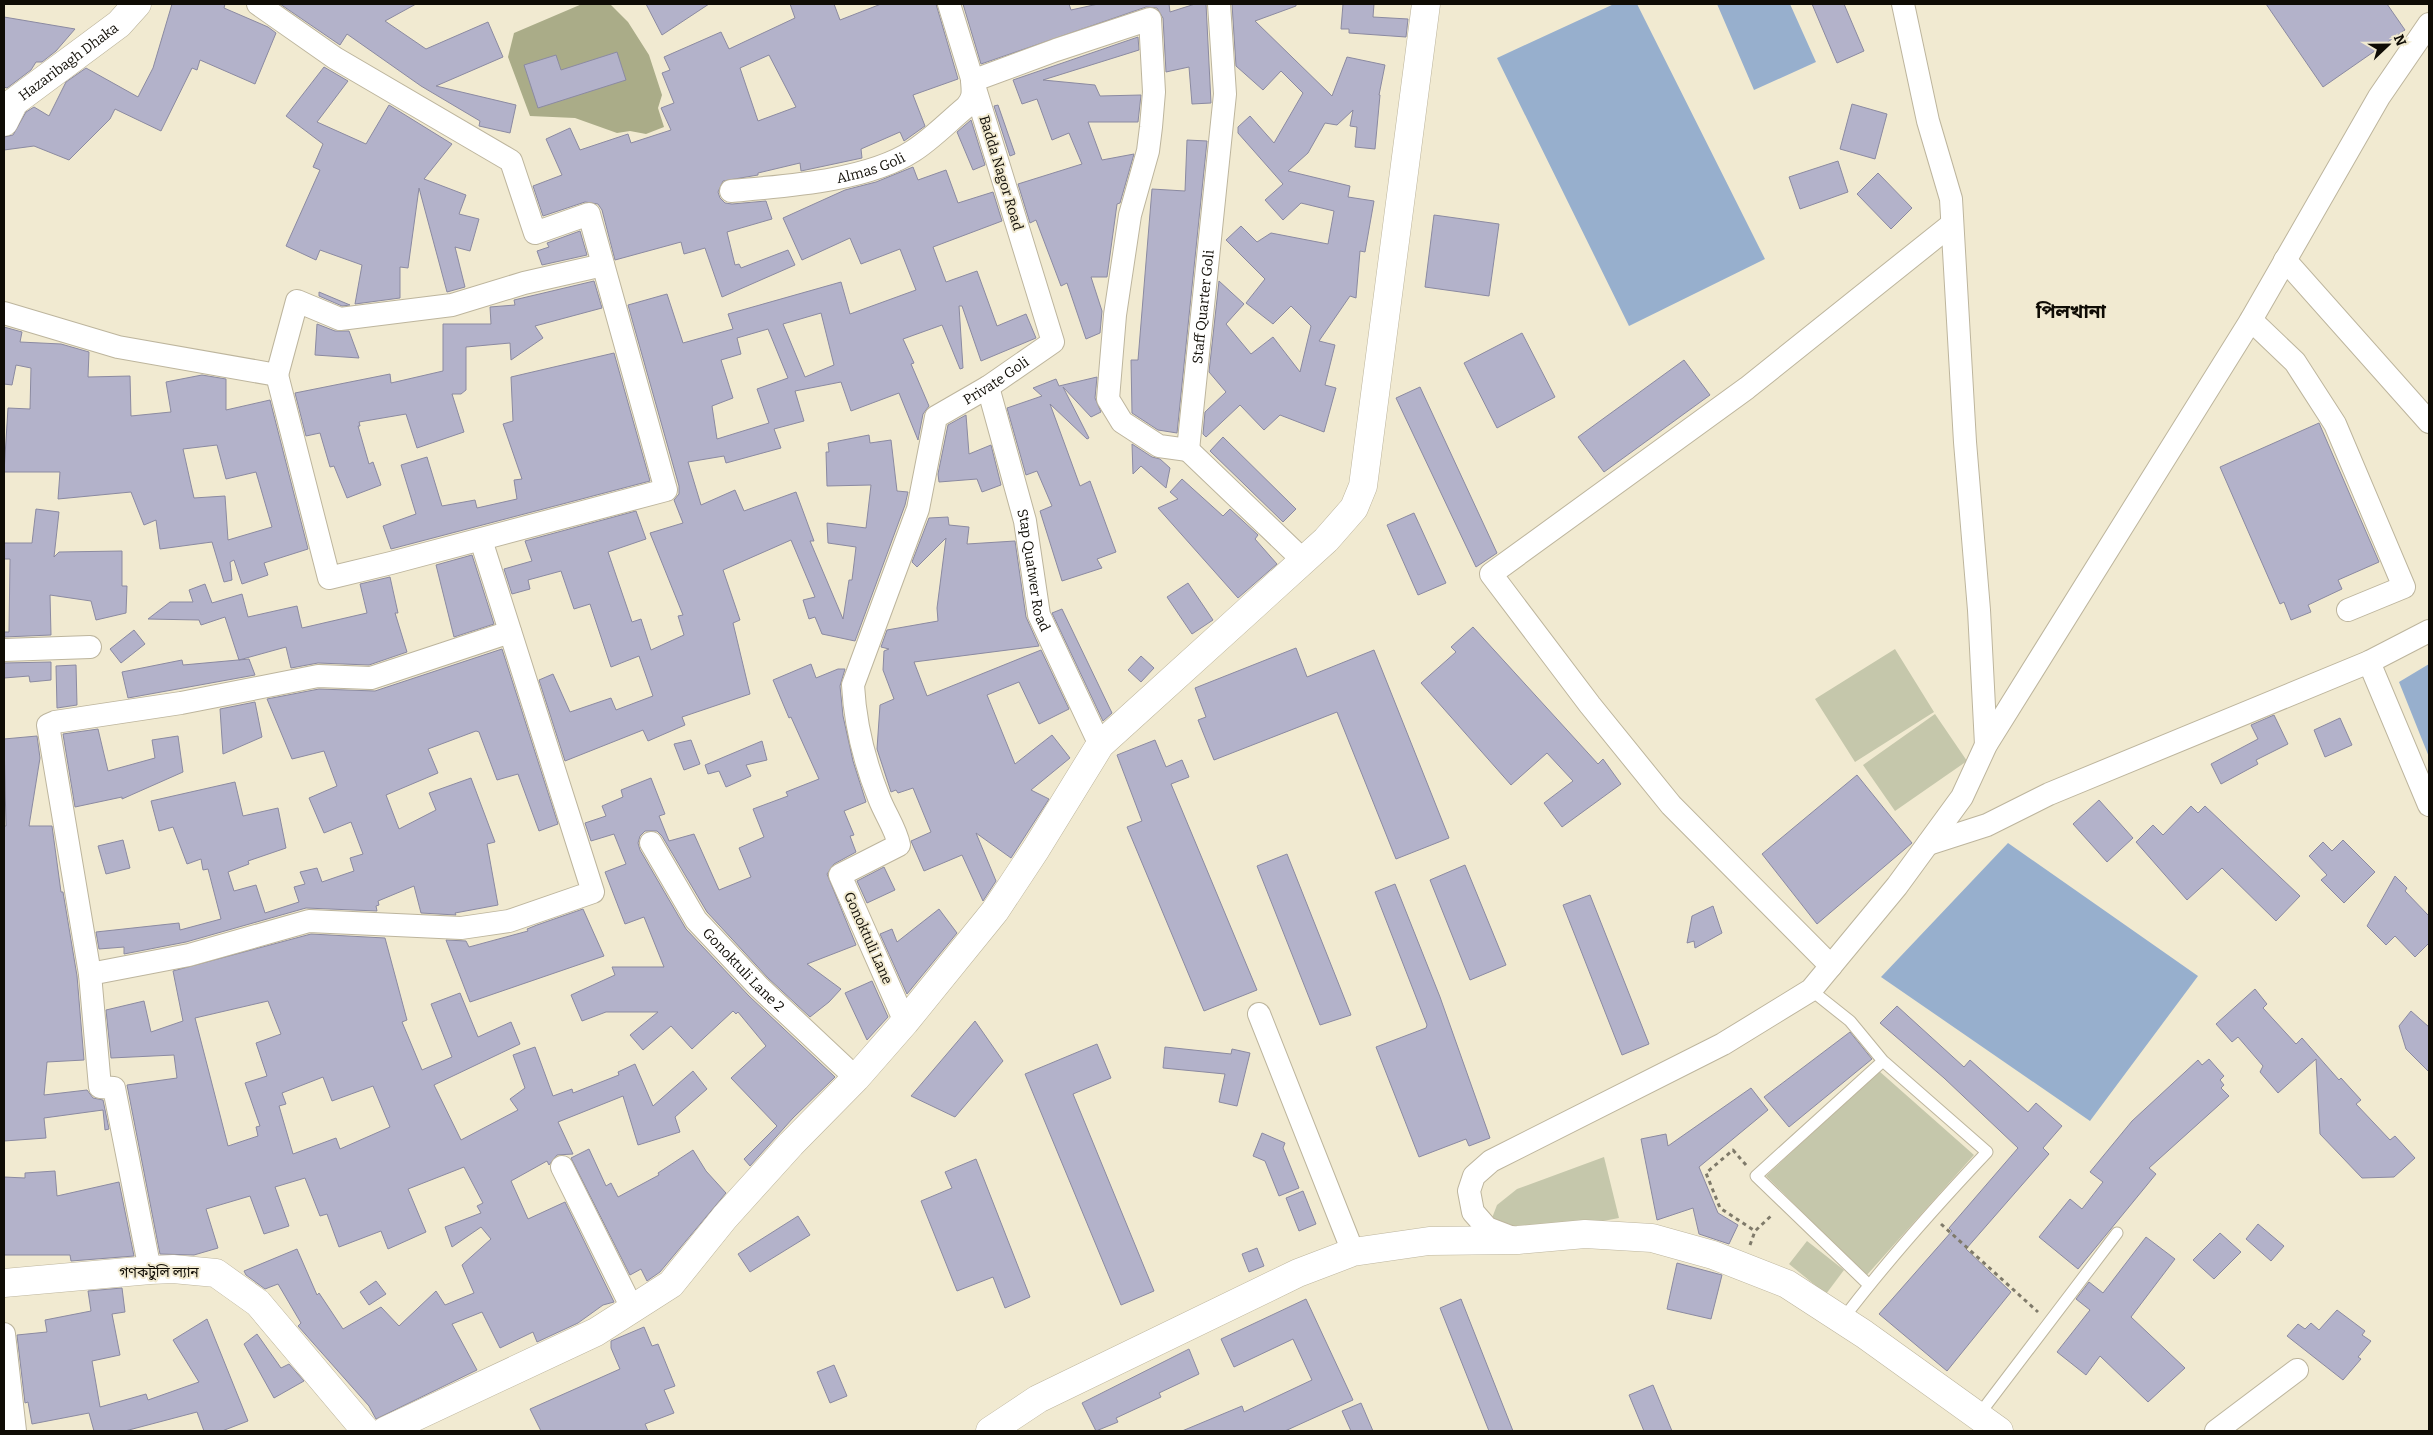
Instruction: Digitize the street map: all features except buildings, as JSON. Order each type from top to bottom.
[{"type":"street","name":"Hazaribagh Dhaka","points":[[7,107],[120,24],[137,4]]},
{"type":"street","points":[[260,4],[335,58],[511,161],[535,233],[589,214],[666,490],[481,540],[329,578],[277,375],[297,301],[340,319],[452,306],[524,283],[603,265]]},
{"type":"street","name":"Badda Nagor Road","points":[[950,4],[1053,342]]},
{"type":"street","name":"Staff Quarter Goli","points":[[1188,450],[1225,94],[1219,4]]},
{"type":"street","points":[[385,1431],[596,1332],[671,1284],[725,1217],[791,1144],[856,1078],[905,1022],[995,911],[1036,849],[1100,745],[1304,561],[1326,540],[1354,508],[1363,486],[1426,4]]},
{"type":"street","points":[[1903,4],[1928,121],[1950,199],[1965,442],[1979,610],[1986,745]]},
{"type":"street","points":[[972,80],[1150,19],[1154,92],[1150,134],[1129,224],[1115,315],[1108,399],[1122,422],[1159,446],[1188,450],[1304,561]]},
{"type":"street","points":[[1518,1240],[1487,1228],[1473,1212],[1468,1191],[1474,1176],[1491,1161],[1723,1044],[1811,990],[1897,886],[1962,796],[1986,745],[2251,320],[2378,97],[2429,24]]},
{"type":"street","name":"Almas Goli","points":[[732,191],[859,174],[913,152],[971,101],[972,80]]},
{"type":"street","points":[[1831,966],[1670,805],[1590,705],[1492,574],[1747,388],[1952,224]]},
{"type":"street","points":[[2285,260],[2429,422]]},
{"type":"street","points":[[4,313],[118,347],[277,375]]},
{"type":"street","points":[[2251,320],[2295,362],[2335,424],[2404,587],[2348,610]]},
{"type":"street","name":"Private Goli","points":[[853,685],[918,509],[936,417],[988,387],[1053,342]]},
{"type":"street","name":"Stap Quatwer Road","points":[[988,387],[1026,521],[1039,615],[1100,745]]},
{"type":"street","points":[[90,974],[189,955],[309,921],[461,928],[509,921],[593,892],[481,540]]},
{"type":"street","points":[[1928,844],[1987,825],[2049,794],[2369,662],[2429,631]]},
{"type":"street","points":[[150,1270],[114,1088],[100,1087],[90,974],[48,725],[55,722],[181,703],[318,676],[372,678],[510,632]]},
{"type":"street","points":[[4,650],[90,647]]},
{"type":"street","points":[[2369,662],[2429,805]]},
{"type":"street","name":"Gonoktuli Lane","points":[[853,685],[855,709],[862,742],[879,798],[899,845],[840,874],[905,1022]]},
{"type":"street","name":"Gonoktuli Lane 2","points":[[652,843],[696,920],[760,987],[856,1078]]},
{"type":"street","points":[[1260,1014],[1353,1252]]},
{"type":"street","points":[[562,1167],[633,1310]]},
{"type":"street","points":[[990,1431],[1038,1399],[1298,1273],[1353,1252],[1429,1241],[1518,1240],[1585,1234],[1652,1238],[1743,1266],[1787,1284],[1842,1320],[1988,1424]]},
{"type":"street","name":"গণকটুলি ল্যান","points":[[4,1283],[150,1270],[173,1269],[216,1273],[258,1304],[366,1431]]},
{"type":"street","points":[[4,1334],[15,1431]]},
{"type":"street","points":[[2216,1431],[2297,1370]]},
{"type":"lane","points":[[1811,990],[1850,1020],[1883,1061],[1987,1152],[1930,1213],[1842,1320]]},
{"type":"lane","points":[[1869,1285],[1756,1176],[1883,1061]]},
{"type":"lane","points":[[1988,1424],[2049,1322],[2117,1233]]},
{"type":"path","points":[[1755,1232],[1720,1208],[1706,1173],[1733,1150],[1756,1176]]},
{"type":"path","points":[[1743,1266],[1755,1232],[1784,1204]]},
{"type":"path","points":[[1930,1213],[2049,1322]]},
{"type":"green space","points":[[582,4],[610,4],[628,22],[649,55],[662,95],[658,108],[664,127],[646,134],[630,131],[617,133],[575,118],[530,116],[508,57],[514,33]]},
{"type":"green space","points":[[1895,649],[1934,712],[1855,762],[1815,699]]},
{"type":"green space","points":[[1935,714],[1967,761],[1895,811],[1863,765]]},
{"type":"green space","points":[[1879,1071],[1974,1155],[1866,1276],[1766,1176]]},
{"type":"green space","points":[[1604,1157],[1619,1218],[1582,1225],[1511,1230],[1492,1218],[1497,1205],[1517,1189]]},
{"type":"green space","points":[[1807,1241],[1844,1270],[1826,1294],[1789,1264]]},
{"type":"water","points":[[1614,4],[1637,4],[1765,259],[1629,326],[1497,58]]},
{"type":"water","points":[[1717,4],[1790,4],[1816,62],[1754,90]]},
{"type":"water","points":[[2429,664],[2429,757],[2399,682]]},
{"type":"water","points":[[2008,843],[2198,976],[2090,1121],[1881,977]]},
{"type":"district","name":"পিলখানা","points":[[2071,311]]}]
